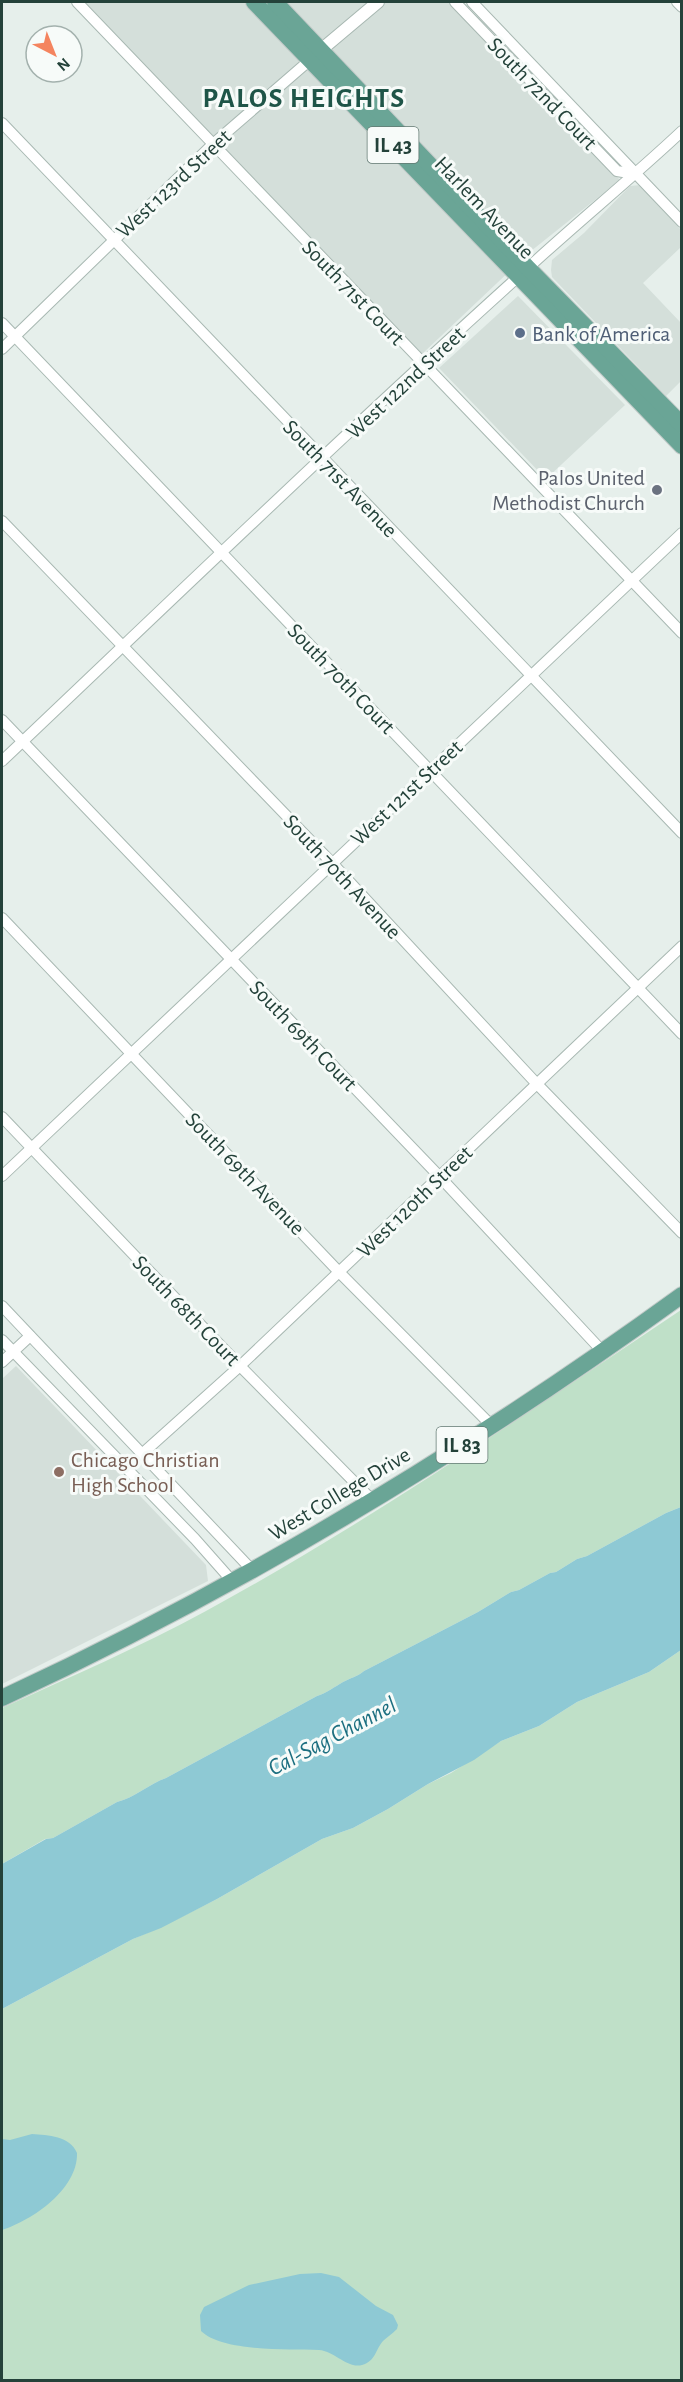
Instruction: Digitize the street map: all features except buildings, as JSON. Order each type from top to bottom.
[{"type":"main road","name":"Harlem Avenue","points":[[254,2],[315,55],[524,272],[681,446]]},
{"type":"main road","name":"Harlem Avenue","points":[[275,2],[315,55]]},
{"type":"main road","name":"Harlem Avenue","points":[[524,272],[681,424]]},
{"type":"main road","name":"West College Drive","points":[[2,1698],[233,1582],[373,1502],[603,1352],[681,1295]]},
{"type":"street","name":"South 71st Court","points":[[77,2],[681,633]]},
{"type":"street","name":"West 123rd Street","points":[[2,349],[213,144],[378,2]]},
{"type":"street","name":"South 72nd Court","points":[[455,2],[617,171],[636,174]]},
{"type":"street","name":"South 72nd Court","points":[[472,2],[681,222]]},
{"type":"street","points":[[677,2],[681,7]]},
{"type":"street","name":"South 71st Avenue","points":[[2,123],[681,833]]},
{"type":"street","name":"West 122nd Street","points":[[2,761],[322,458],[524,272],[636,174],[681,130]]},
{"type":"street","name":"South 70th Court","points":[[2,323],[681,1034]]},
{"type":"street","name":"South 70th Avenue","points":[[2,521],[332,862],[536,1083],[681,1233]]},
{"type":"street","name":"West 121st Street","points":[[2,1176],[681,533]]},
{"type":"street","name":"South 69th Court","points":[[2,720],[440,1177],[603,1352]]},
{"type":"street","name":"South 69th Avenue","points":[[2,918],[339,1272],[492,1426]]},
{"type":"street","name":"West 120th Street","points":[[143,1453],[240,1366],[681,946]]},
{"type":"street","name":"South 68th Court","points":[[2,1117],[373,1502]]},
{"type":"street","points":[[2,1306],[253,1571]]},
{"type":"street","points":[[2,1362],[30,1336]]},
{"type":"street","points":[[2,1340],[195,1539],[233,1582]]},
{"type":"shaded area","points":[[81,2],[450,2],[620,180],[531,251],[421,355]]},
{"type":"shaded area","points":[[641,185],[681,230],[681,247],[643,283],[681,323],[681,381],[666,396],[552,277],[551,270],[552,260],[584,233],[630,186]]},
{"type":"shaded area","points":[[518,296],[625,405],[546,479],[439,368]]},
{"type":"shaded area","name":"Chicago Christian High School","points":[[16,1366],[206,1565],[208,1581],[2,1684],[2,1379]]},
{"type":"green space","points":[[681,1310],[681,1507],[577,1559],[556,1572],[511,1592],[478,1612],[53,1838],[45,1839],[2,1864],[2,1708],[156,1637],[328,1541],[447,1466]]},
{"type":"green space","points":[[681,1650],[681,2380],[2,2380],[2,2009],[133,1939],[217,1899],[322,1839],[353,1828],[451,1773],[501,1741],[539,1726],[577,1702],[649,1672]]},
{"type":"water","name":"Cal-Sag Channel","points":[[681,1507],[681,1650],[649,1672],[577,1702],[539,1726],[501,1741],[474,1760],[353,1828],[322,1839],[217,1899],[161,1928],[133,1939],[2,2009],[2,1864],[478,1612],[511,1592],[556,1572],[577,1559]]},
{"type":"water","points":[[32,2134],[58,2138],[69,2143],[77,2153],[75,2166],[70,2179],[52,2201],[27,2219],[2,2230],[2,2139],[10,2140]]},
{"type":"water","points":[[321,2273],[339,2277],[376,2306],[393,2315],[398,2325],[397,2329],[380,2344],[373,2358],[367,2363],[357,2366],[319,2350],[257,2348],[224,2343],[201,2331],[200,2315],[204,2307],[249,2285],[300,2274]]},
{"type":"place","name":"Bank of America","points":[[520,333]]},
{"type":"place","name":"Palos United Methodist Church","points":[[657,490]]},
{"type":"place","name":"Chicago Christian High School","points":[[59,1472]]},
{"type":"district","name":"PALOS HEIGHTS","points":[[304,97]]}]
